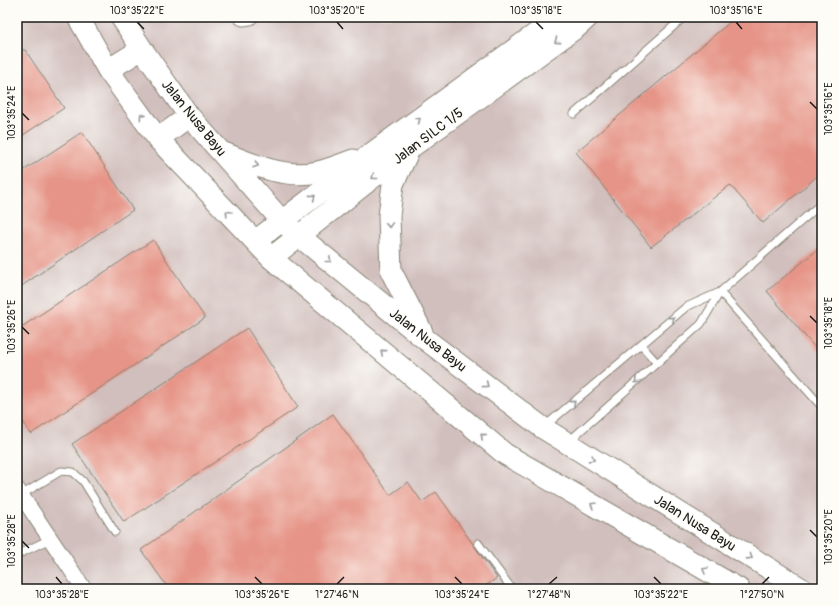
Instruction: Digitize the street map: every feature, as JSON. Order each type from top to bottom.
[{"type":"main road","points":[[78,17],[108,70],[158,139],[271,258],[505,454],[739,589]]},
{"type":"main road","name":"Jalan Nusa Bayu","points":[[121,17],[189,116],[282,220],[299,236],[425,339],[543,428],[566,444],[802,589]]},
{"type":"main road","name":"Jalan SILC 1/5","points":[[255,241],[371,154],[560,17]]},
{"type":"main road","name":"Jalan SILC 1/5","points":[[271,258],[410,148],[577,27],[588,17]]},
{"type":"main road","points":[[108,70],[142,49]]},
{"type":"main road","points":[[158,139],[189,116]]},
{"type":"main road","points":[[410,148],[393,184],[389,216],[391,271],[425,339]]},
{"type":"main road","points":[[220,151],[256,166],[285,174],[317,172],[371,154]]},
{"type":"street","points":[[241,17],[250,17]]},
{"type":"street","points":[[19,492],[84,589]]},
{"type":"lane","points":[[574,114],[684,17]]},
{"type":"lane","points":[[543,428],[686,307],[720,292],[822,203]]},
{"type":"lane","points":[[566,444],[701,324],[720,292]]},
{"type":"lane","points":[[720,292],[822,407]]},
{"type":"lane","points":[[641,345],[658,363]]},
{"type":"lane","points":[[19,492],[61,471],[73,472],[83,481],[115,532]]},
{"type":"lane","points":[[17,555],[50,539]]},
{"type":"lane","points":[[478,543],[512,589]]},
{"type":"shaded area","points":[[17,17],[822,17],[822,589],[17,589]]},
{"type":"building","points":[[736,17],[822,17],[822,172],[763,223],[730,185],[651,247],[576,152]]},
{"type":"building","points":[[17,50],[25,50],[64,108],[17,139]]},
{"type":"building","points":[[82,132],[133,210],[17,289],[17,175]]},
{"type":"building","points":[[153,240],[205,318],[31,434],[17,413],[17,330]]},
{"type":"building","points":[[822,246],[822,356],[767,291]]},
{"type":"building","points":[[247,328],[298,407],[124,522],[72,444]]},
{"type":"building","points":[[333,414],[390,495],[408,482],[422,502],[436,492],[497,578],[481,589],[169,589],[141,550]]}]
